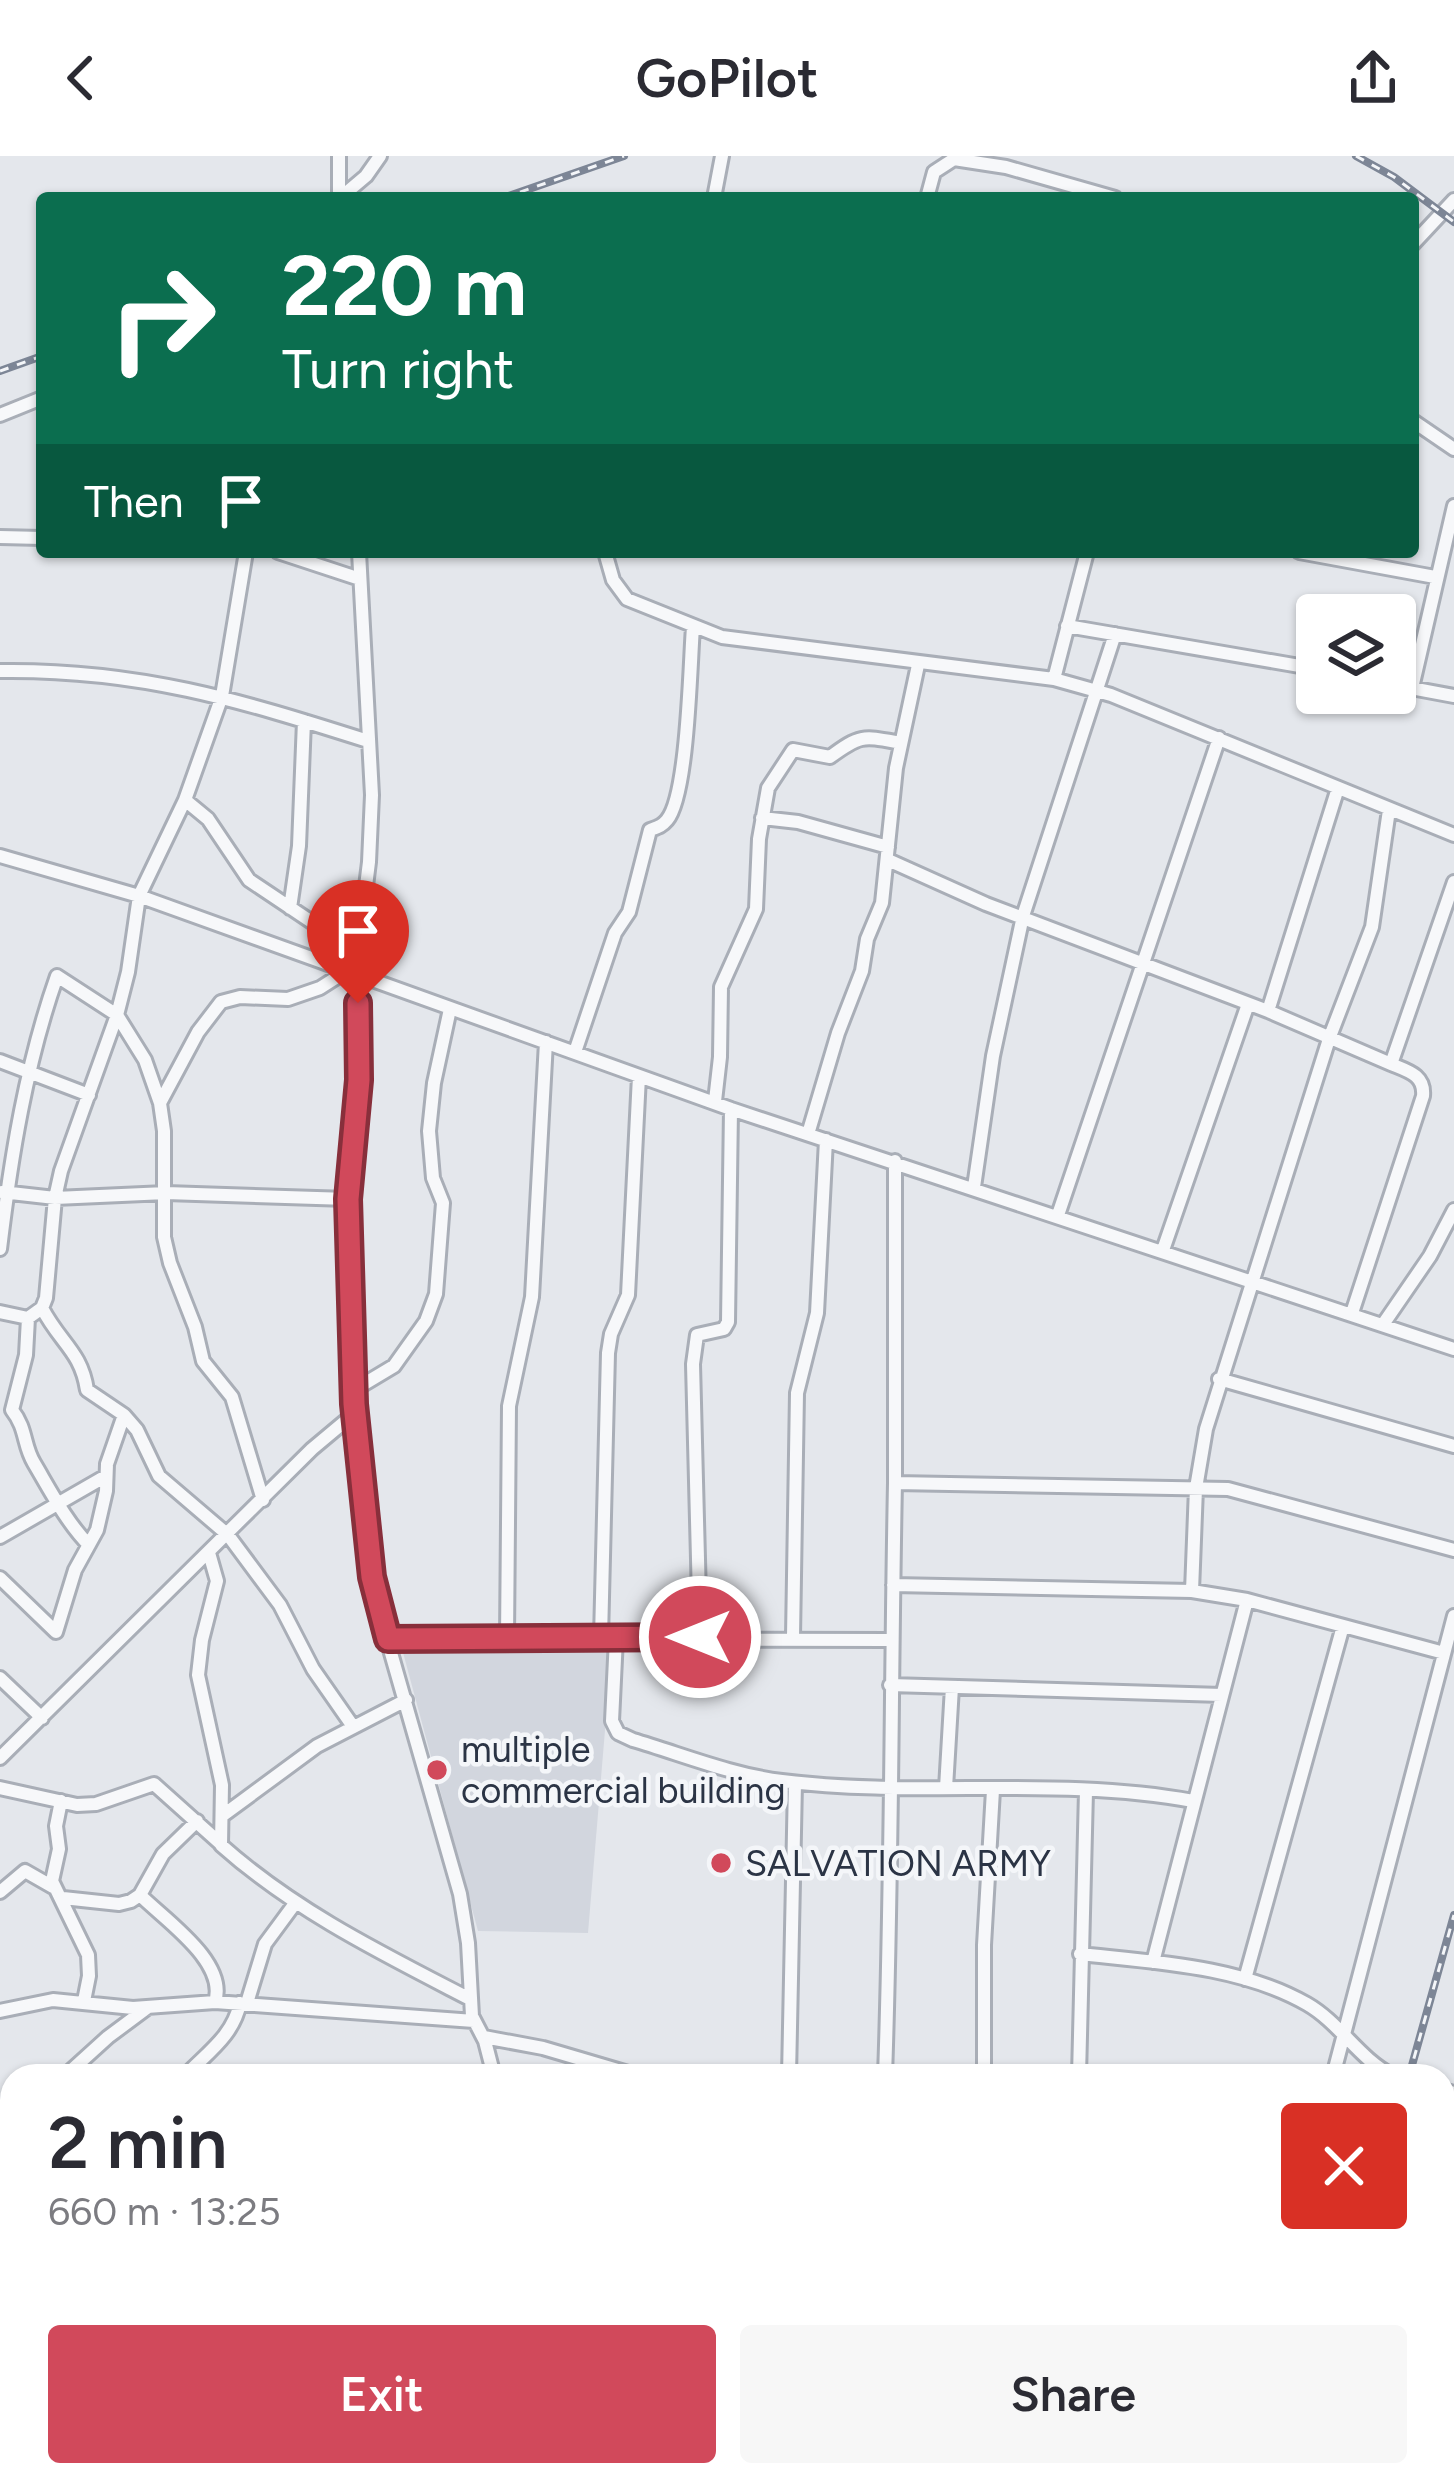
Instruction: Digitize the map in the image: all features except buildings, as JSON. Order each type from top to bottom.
[{"type":"street","points":[[339,156],[339,192]]},
{"type":"street","points":[[346,192],[380,156]]},
{"type":"street","points":[[714,192],[722,156]]},
{"type":"street","points":[[929,192],[934,172],[954,159],[1006,167],[1094,192]]},
{"type":"street","points":[[1419,238],[1454,200]]},
{"type":"street","points":[[0,415],[36,400]]},
{"type":"street","points":[[1419,425],[1454,449]]},
{"type":"street","points":[[1416,670],[1454,506]]},
{"type":"street","points":[[0,536],[36,538]]},
{"type":"street","points":[[245,558],[222,696],[185,800],[139,896],[117,1015],[55,1198],[42,1308],[52,1328],[83,1364],[87,1390],[124,1415],[137,1430],[159,1476],[228,1535],[280,1605],[313,1669],[352,1724]]},
{"type":"street","points":[[296,558],[360,579]]},
{"type":"street","points":[[359,558],[372,795],[358,953],[350,974],[361,1030],[348,1199],[355,1413],[372,1577],[460,1894],[474,2021],[491,2064]]},
{"type":"street","points":[[607,558],[617,590],[627,599],[722,637],[1054,679],[1095,689],[1454,835]]},
{"type":"street","points":[[1054,679],[1085,558]]},
{"type":"street","points":[[1332,558],[1436,577]]},
{"type":"street","points":[[1067,626],[1296,665]]},
{"type":"street","points":[[575,1052],[615,934],[629,912],[650,830],[661,826],[673,809],[688,711],[693,627]]},
{"type":"street","points":[[974,1187],[989,1080],[1023,916],[1115,634]]},
{"type":"street","points":[[808,1134],[882,903],[901,743],[917,665]]},
{"type":"street","points":[[0,670],[155,680],[368,741]]},
{"type":"street","points":[[1416,689],[1454,696]]},
{"type":"street","points":[[290,908],[299,846],[304,721]]},
{"type":"street","points":[[715,1101],[721,986],[756,909],[768,788],[794,750],[830,757],[862,736],[901,743]]},
{"type":"street","points":[[1058,1215],[1219,738]]},
{"type":"street","points":[[1268,1011],[1338,788]]},
{"type":"street","points":[[185,800],[208,819],[250,880],[358,953]]},
{"type":"street","points":[[1192,1591],[1196,1488],[1219,1379],[1329,1039],[1375,914],[1389,810]]},
{"type":"street","points":[[762,818],[798,822],[888,854],[986,904],[1268,1011],[1418,1077],[1423,1096],[1352,1313]]},
{"type":"street","points":[[0,856],[139,896],[731,1109],[1454,1349]]},
{"type":"street","points":[[1391,1064],[1454,882]]},
{"type":"street","points":[[160,1103],[198,1032],[221,1002],[240,997],[288,999],[350,974]]},
{"type":"street","points":[[0,1249],[3,1192],[29,1071],[57,976],[117,1015],[145,1060],[160,1103],[164,1237],[170,1263],[203,1360],[232,1397],[263,1500]]},
{"type":"street","points":[[1162,1250],[1248,1004]]},
{"type":"street","points":[[353,1390],[394,1366],[426,1321],[436,1294],[443,1204],[433,1178],[429,1131],[450,1009]]},
{"type":"street","points":[[507,1639],[509,1406],[532,1297],[546,1042]]},
{"type":"street","points":[[0,1061],[89,1095]]},
{"type":"street","points":[[639,1076],[628,1295],[608,1353],[609,1638],[612,1721],[618,1733],[758,1777],[795,1783],[1140,1792],[1193,1802]]},
{"type":"street","points":[[700,1637],[693,1364],[697,1335],[724,1329],[728,1322],[731,1109]]},
{"type":"street","points":[[793,1637],[797,1393],[817,1313],[826,1140]]},
{"type":"street","points":[[885,2064],[893,1787],[895,1161]]},
{"type":"street","points":[[3,1192],[55,1198],[166,1193],[348,1199]]},
{"type":"street","points":[[1384,1323],[1430,1256],[1454,1210]]},
{"type":"street","points":[[0,1312],[28,1318],[42,1308]]},
{"type":"street","points":[[28,1318],[26,1354],[12,1407],[25,1427],[31,1458],[89,1545]]},
{"type":"street","points":[[1219,1379],[1454,1446]]},
{"type":"street","points":[[0,1758],[312,1449],[355,1413]]},
{"type":"street","points":[[0,1578],[56,1632],[75,1570],[101,1513],[124,1415]]},
{"type":"street","points":[[0,1537],[106,1476]]},
{"type":"street","points":[[895,1484],[1196,1488],[1249,1493],[1454,1550]]},
{"type":"street","points":[[209,1553],[217,1580],[198,1675],[222,1786],[221,1845]]},
{"type":"street","points":[[892,1585],[1192,1591],[1247,1600],[1444,1654]]},
{"type":"street","points":[[1153,1962],[1247,1600]]},
{"type":"street","points":[[1336,2064],[1454,1616]]},
{"type":"street","points":[[1245,1979],[1343,1626]]},
{"type":"street","points":[[388,1639],[890,1640]]},
{"type":"street","points":[[0,1678],[42,1718]]},
{"type":"street","points":[[890,1684],[1222,1695]]},
{"type":"street","points":[[946,1788],[952,1688]]},
{"type":"street","points":[[222,1816],[352,1724],[406,1700]]},
{"type":"street","points":[[0,1788],[96,1804],[148,1783],[160,1786],[221,1845],[296,1902],[342,1933],[470,1999]]},
{"type":"street","points":[[789,2064],[795,1783]]},
{"type":"street","points":[[984,2064],[984,1945],[993,1790]]},
{"type":"street","points":[[1079,2064],[1085,1790]]},
{"type":"street","points":[[61,1801],[58,1893],[90,1965],[84,2001]]},
{"type":"street","points":[[0,1892],[25,1870],[58,1893],[119,1904],[140,1895],[154,1865],[197,1821]]},
{"type":"street","points":[[140,1895],[205,1960],[218,1984],[215,2002]]},
{"type":"street","points":[[197,2064],[236,2021],[265,1944],[296,1902]]},
{"type":"street","points":[[1080,1954],[1245,1979],[1307,2005],[1374,2064]]},
{"type":"street","points":[[0,2012],[53,2000],[148,2008],[215,2002],[474,2021]]},
{"type":"street","points":[[78,2064],[148,2008]]},
{"type":"street","points":[[484,2037],[597,2064]]},
{"type":"shaded area","points":[[401,1645],[612,1647],[588,1933],[478,1931]]},
{"type":"railway","points":[[520,192],[624,156]]},
{"type":"railway","points":[[1356,156],[1414,192]]},
{"type":"railway","points":[[1419,196],[1454,222]]},
{"type":"railway","points":[[0,371],[36,358]]},
{"type":"railway","points":[[1412,2064],[1454,1915]]},
{"type":"place","name":"multiple commercial building","points":[[437,1770]]},
{"type":"place","name":"SALVATION ARMY","points":[[721,1863]]},
{"type":"route","points":[[358,1003],[359,1080],[348,1199],[354,1404],[372,1577],[388,1639],[700,1637]]}]
